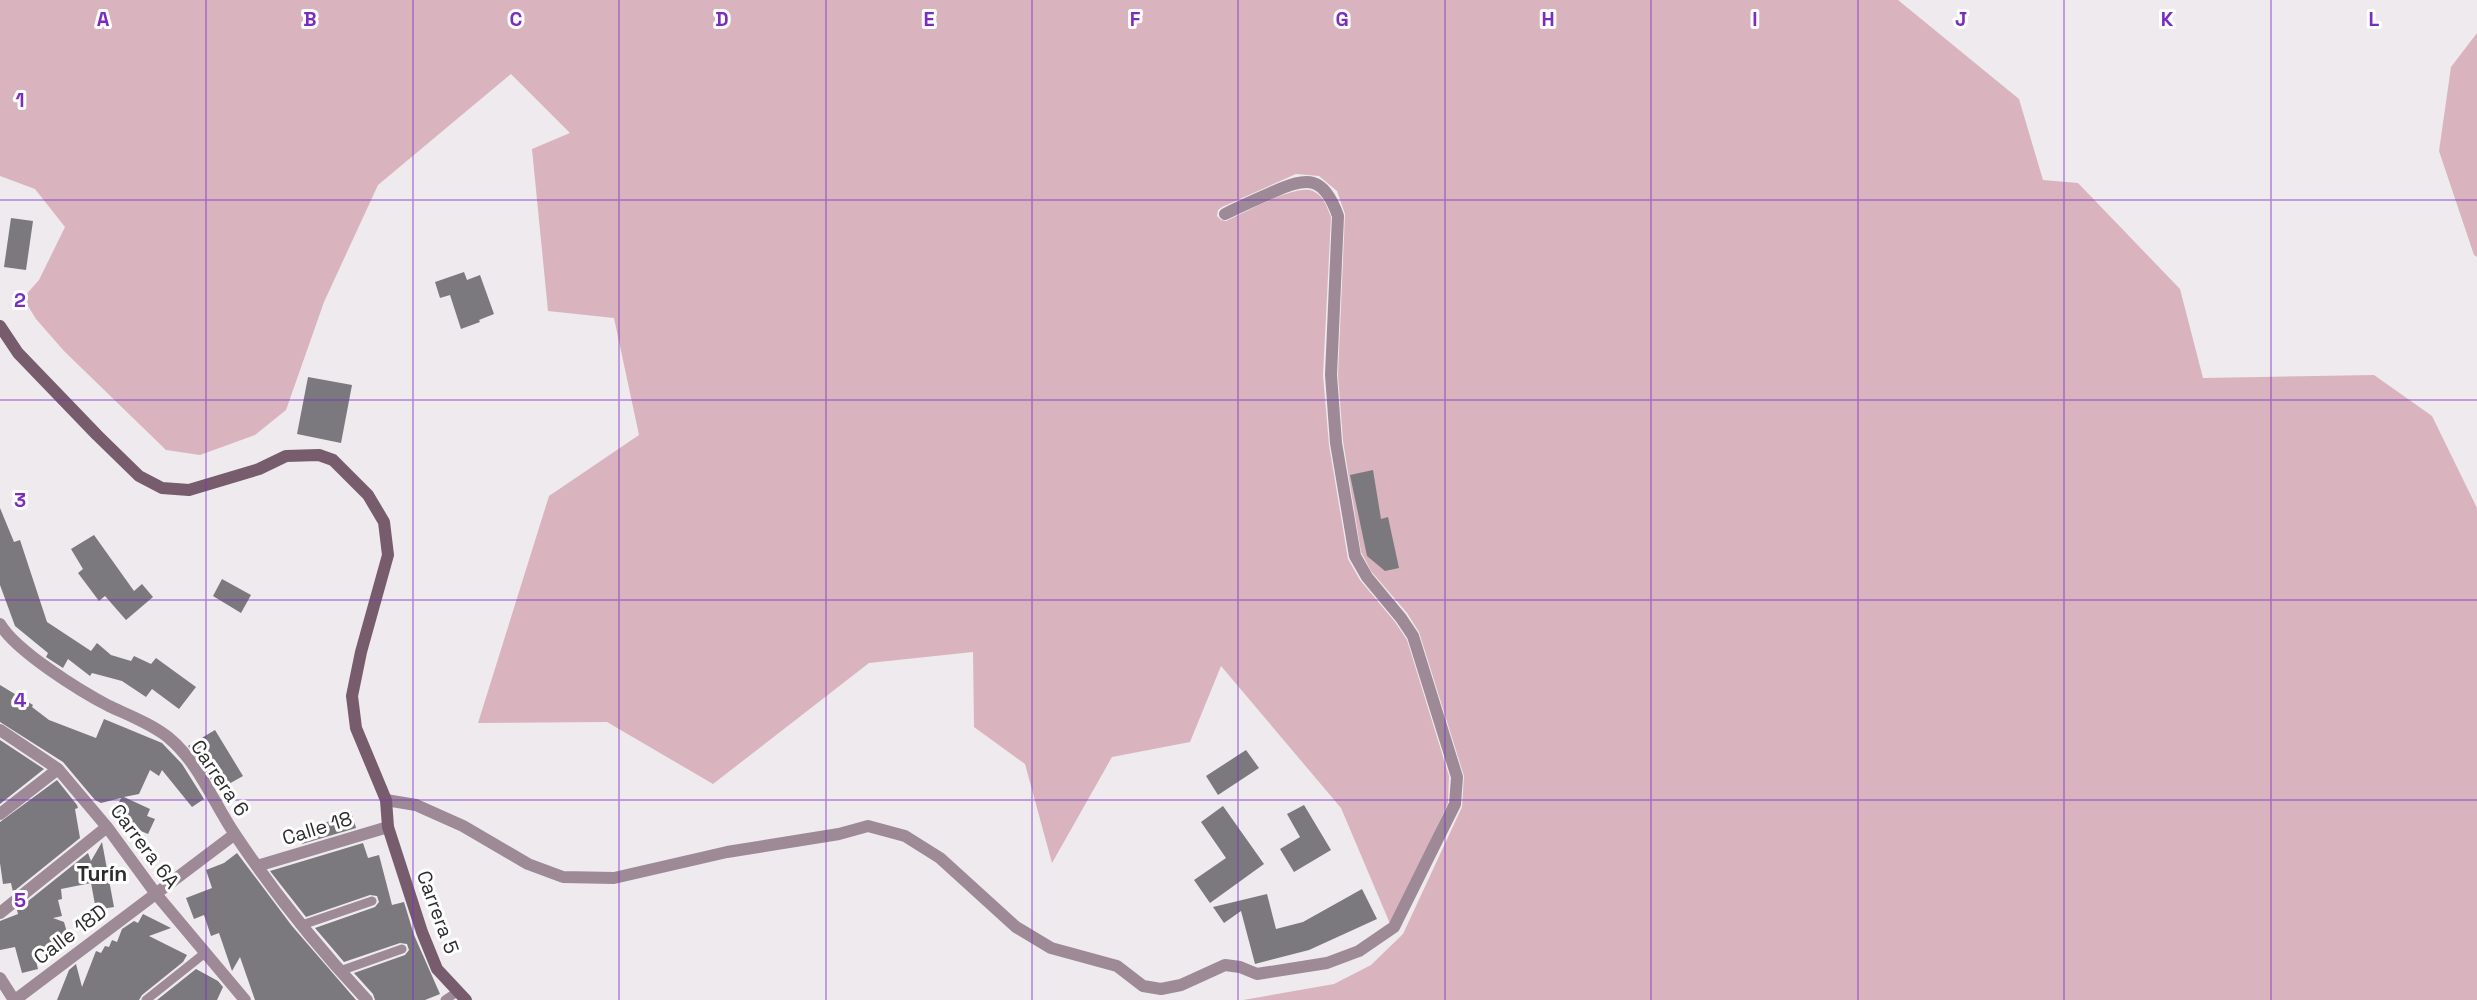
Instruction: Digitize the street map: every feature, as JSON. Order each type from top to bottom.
[{"type":"street","points":[[386,800],[426,810],[463,826],[528,864],[563,877],[614,878],[728,852],[839,834],[868,826],[905,836],[939,858],[1016,927],[1051,948],[1117,966],[1143,986],[1161,989],[1181,985],[1225,965],[1240,967],[1257,974],[1327,963],[1359,951],[1394,927],[1455,804],[1457,777],[1413,636],[1401,618],[1366,577],[1355,556],[1336,443],[1331,375],[1338,216],[1331,196],[1316,183],[1297,181],[1225,214]]},
{"type":"street","name":"Carrera 5","points":[[0,326],[18,353],[89,427],[139,476],[162,488],[189,490],[259,470],[286,456],[319,455],[333,460],[368,495],[384,522],[388,555],[361,652],[352,696],[356,728],[386,800],[388,827],[433,960],[437,969],[462,996]]},
{"type":"street","name":"Carrera 6","points":[[0,624],[6,634],[45,666],[104,704],[168,738],[188,759],[257,866],[302,925],[367,1000]]},
{"type":"street","name":"Carrera 6A","points":[[0,730],[58,769],[107,827],[156,894],[245,1000]]},
{"type":"street","points":[[0,814],[58,769]]},
{"type":"street","points":[[0,910],[107,827]]},
{"type":"street","name":"Calle 18","points":[[257,866],[388,827]]},
{"type":"street","name":"Calle 18D","points":[[15,1000],[235,834]]},
{"type":"street","points":[[0,978],[15,1000]]},
{"type":"lane","points":[[302,925],[372,901]]},
{"type":"lane","points":[[340,971],[402,949]]},
{"type":"lane","points":[[146,1000],[205,953]]},
{"type":"lane","points":[[445,1000],[462,996]]},
{"type":"shaded area","points":[[0,0],[1898,0],[2019,99],[2043,180],[2078,183],[2180,289],[2203,378],[2374,375],[2432,416],[2477,508],[2477,1000],[1243,1000],[1334,984],[1371,965],[1403,934],[1462,807],[1464,776],[1419,632],[1407,613],[1371,571],[1361,552],[1343,441],[1338,375],[1345,214],[1337,191],[1319,176],[1296,174],[1222,207],[1218,210],[1217,216],[1226,221],[1283,195],[1305,190],[1313,191],[1320,196],[1331,217],[1323,375],[1329,445],[1348,559],[1360,580],[1407,640],[1449,776],[1448,803],[1391,926],[1341,808],[1221,666],[1190,742],[1112,757],[1052,863],[1025,764],[974,727],[973,652],[869,663],[713,784],[607,722],[478,723],[549,496],[639,435],[614,318],[548,311],[532,149],[570,133],[511,74],[378,185],[324,302],[286,410],[255,435],[200,455],[166,450],[64,351],[36,319],[23,298],[39,280],[65,227],[35,189],[0,176]]},
{"type":"shaded area","points":[[2477,33],[2477,257],[2474,255],[2439,151],[2451,67]]},
{"type":"building","points":[[11,218],[33,221],[26,270],[4,267]]},
{"type":"building","points":[[464,272],[467,280],[480,275],[494,314],[461,329],[450,295],[440,298],[435,282]]},
{"type":"building","points":[[308,377],[352,385],[341,443],[297,434]]},
{"type":"building","points":[[1373,470],[1381,519],[1388,517],[1399,568],[1385,571],[1367,556],[1350,475]]},
{"type":"building","points":[[0,508],[14,542],[20,540],[47,622],[91,651],[97,643],[111,655],[131,661],[134,656],[151,664],[156,658],[196,687],[179,709],[152,689],[146,697],[122,681],[92,673],[90,676],[68,659],[63,668],[46,657],[48,653],[15,626],[0,585]]},
{"type":"building","points":[[94,535],[134,591],[142,584],[153,597],[126,620],[105,596],[99,601],[78,573],[83,569],[71,549]]},
{"type":"building","points":[[222,579],[251,595],[241,613],[213,596]]},
{"type":"building","points":[[0,685],[33,705],[32,707],[49,720],[96,738],[104,719],[162,743],[182,764],[204,799],[192,807],[162,770],[159,776],[150,770],[139,794],[124,797],[150,809],[147,816],[155,819],[148,834],[129,826],[130,824],[114,813],[121,798],[101,803],[95,800],[63,762],[0,722]]},
{"type":"building","points":[[215,730],[243,776],[218,790],[188,746]]},
{"type":"building","points":[[0,740],[44,769],[0,804]]},
{"type":"building","points":[[1246,750],[1259,768],[1218,795],[1206,776]]},
{"type":"building","points":[[57,780],[77,805],[78,808],[75,809],[80,838],[13,892],[11,883],[3,884],[0,863],[0,822]]},
{"type":"building","points":[[1304,805],[1331,850],[1294,872],[1280,849],[1300,837],[1287,814]]},
{"type":"building","points":[[1223,806],[1264,864],[1210,903],[1194,880],[1226,858],[1201,822]]},
{"type":"building","points":[[351,811],[356,828],[302,844],[298,830],[334,820],[333,816]]},
{"type":"building","points":[[102,842],[114,907],[96,910],[91,883],[61,889],[62,899],[58,900],[62,916],[53,918],[64,922],[70,943],[34,952],[38,969],[22,973],[15,947],[0,950],[0,921],[18,914],[17,910],[88,853],[91,861]]},
{"type":"building","points":[[363,843],[368,858],[379,855],[392,905],[404,902],[414,935],[440,994],[425,1000],[375,1000],[373,994],[354,973],[405,955],[409,950],[407,944],[400,943],[344,962],[315,928],[375,907],[379,902],[377,896],[370,895],[306,917],[270,871]]},
{"type":"building","points":[[237,853],[292,926],[356,1000],[255,1000],[240,957],[232,971],[219,933],[211,936],[204,915],[194,919],[186,898],[212,888],[206,870],[224,863]]},
{"type":"building","points":[[1362,889],[1377,919],[1309,950],[1255,964],[1241,911],[1224,923],[1213,907],[1267,894],[1276,929],[1303,922]]},
{"type":"building","points":[[143,914],[171,928],[149,936],[187,955],[183,962],[142,995],[139,1000],[57,1000],[69,970],[76,964],[82,987],[96,951],[101,953],[105,946],[109,947],[112,940],[117,942],[122,929],[134,921],[138,923]]},
{"type":"building","points":[[196,969],[218,981],[223,987],[217,1000],[157,1000]]},
{"type":"district","name":"Turín","points":[[102,874]]}]
